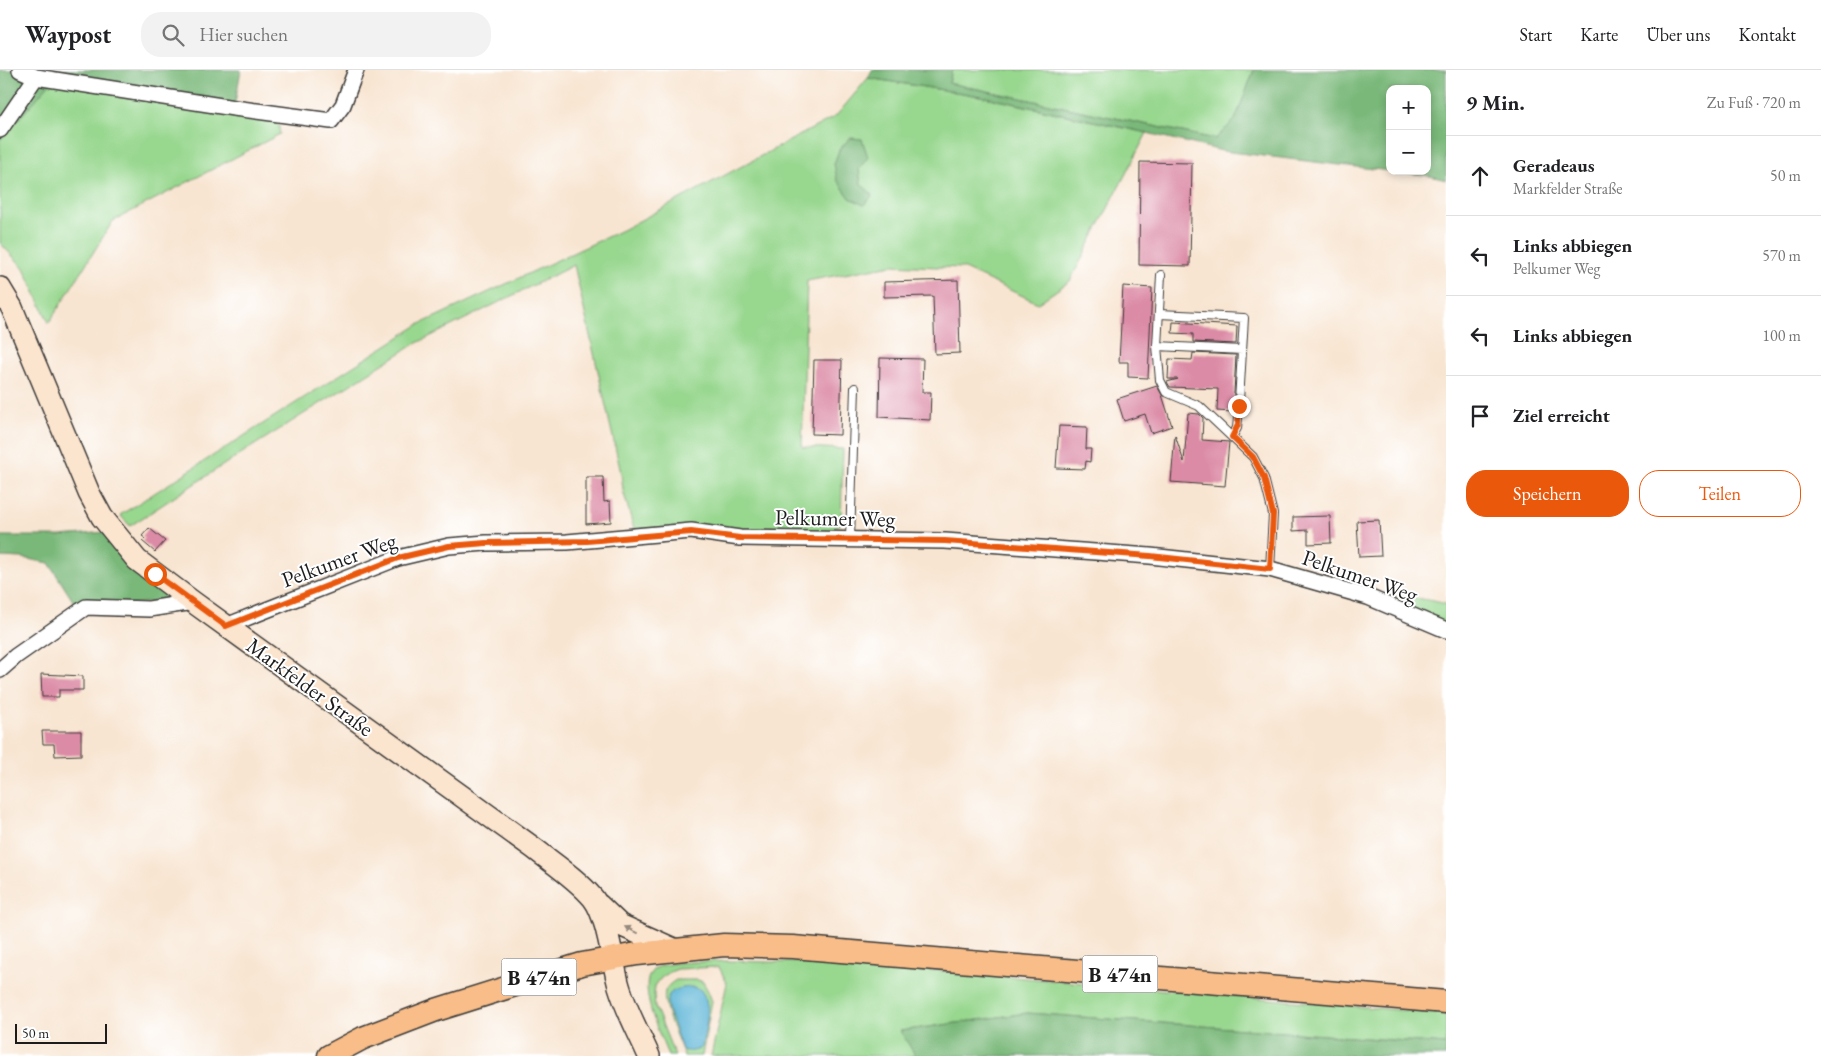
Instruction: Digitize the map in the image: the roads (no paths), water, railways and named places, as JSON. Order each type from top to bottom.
[{"type":"main road","name":"B 474n","points":[[329,1056],[363,1038],[436,1010],[582,964],[613,957],[724,945],[793,947],[1446,1002]]},
{"type":"street","points":[[20,70],[36,77],[331,121],[343,105],[356,70]]},
{"type":"street","points":[[0,130],[36,77]]},
{"type":"street","name":"Markfelder Straße","points":[[0,288],[6,309],[89,493],[102,517],[137,560],[535,848],[594,899],[604,923],[619,986],[648,1056]]},
{"type":"street","name":"Pelkumer Weg","points":[[226,626],[398,558],[449,546],[486,543],[577,541],[691,532],[740,538],[955,542],[1150,556],[1270,569],[1368,597],[1446,630]]},
{"type":"street","points":[[0,670],[16,656],[86,607],[149,608],[193,602]]},
{"type":"street","points":[[594,899],[620,925],[676,950]]},
{"type":"lane","points":[[1161,275],[1157,346],[1159,376],[1164,391],[1199,406],[1253,457],[1264,478],[1273,514],[1270,569]]},
{"type":"lane","points":[[1159,314],[1244,318],[1238,425],[1232,437]]},
{"type":"lane","points":[[1157,346],[1242,350]]},
{"type":"lane","points":[[850,539],[856,388]]},
{"type":"water","points":[[691,987],[700,989],[707,1003],[708,1010],[702,1047],[690,1051],[682,1050],[669,1013],[667,1001],[668,996],[676,990]]}]
